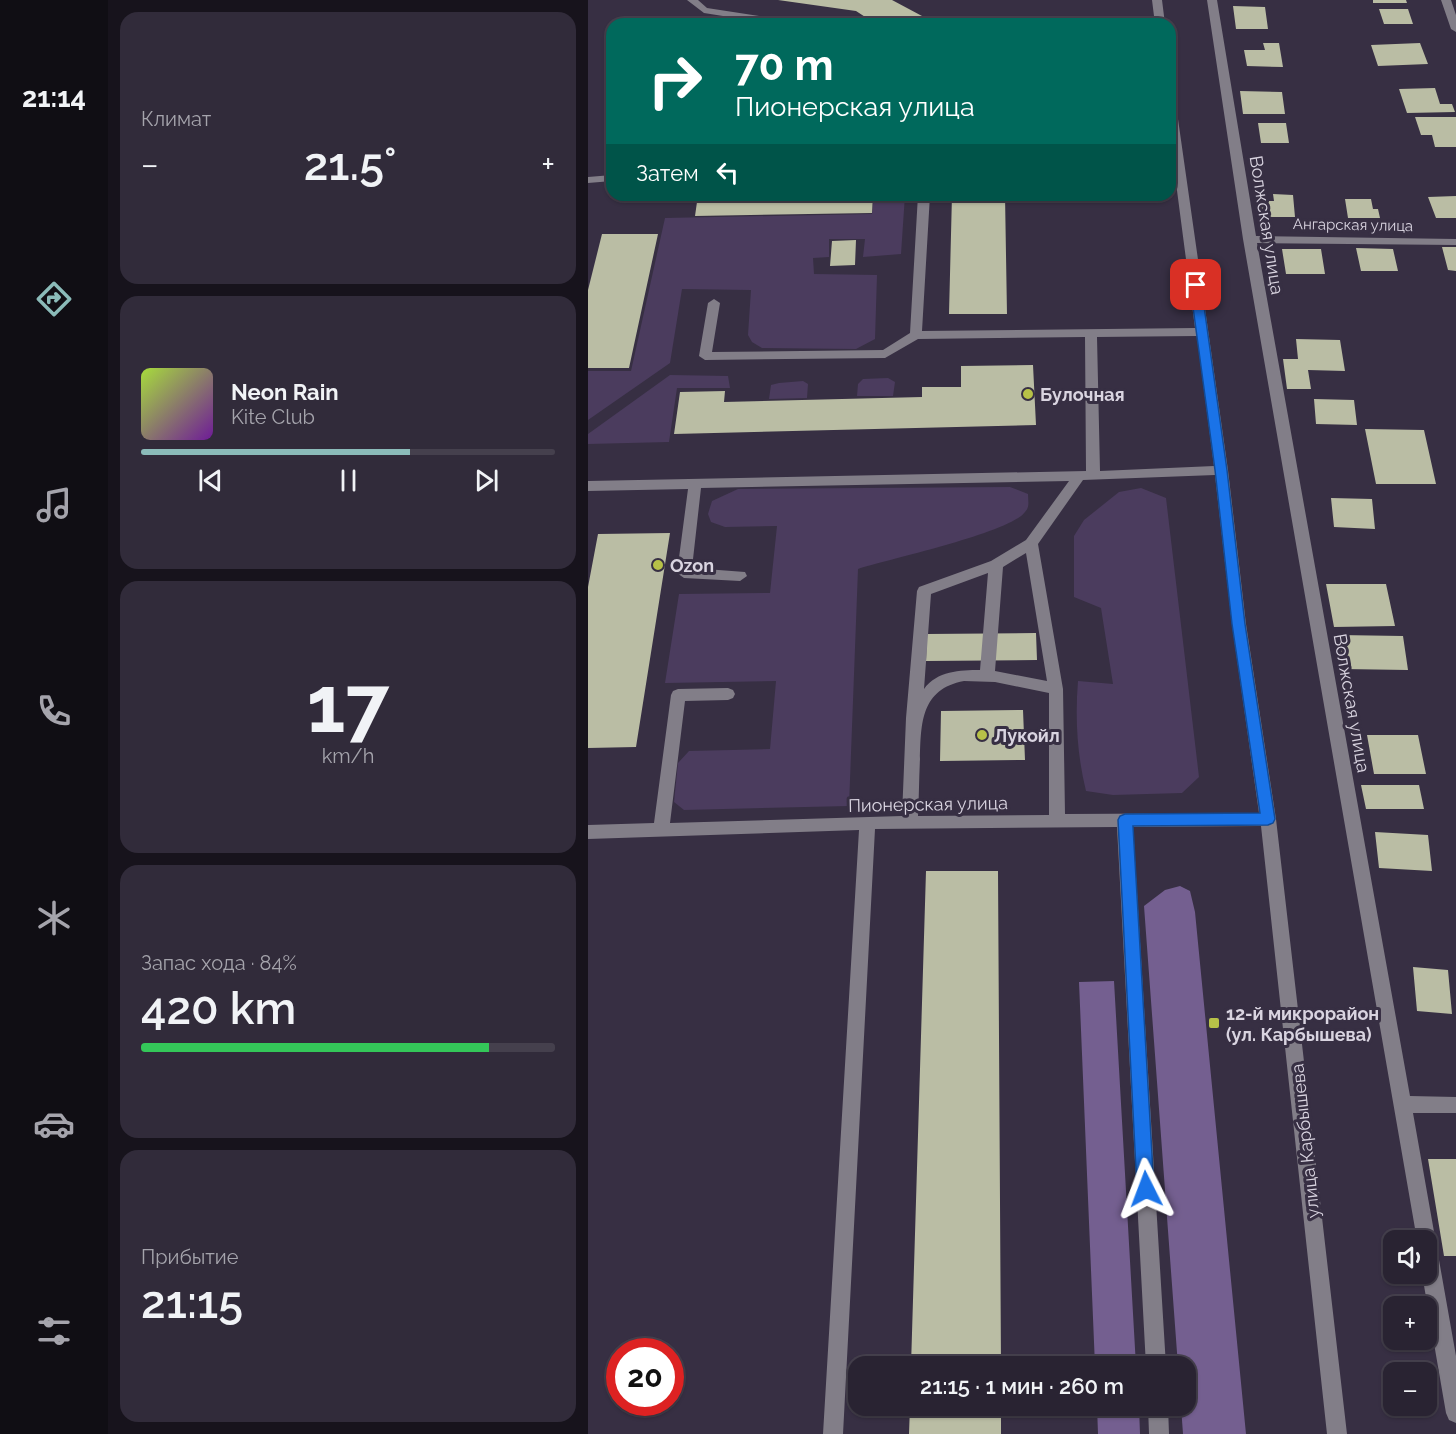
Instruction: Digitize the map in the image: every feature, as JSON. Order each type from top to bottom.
[{"type":"street","points":[[692,0],[704,10],[754,18]]},
{"type":"street","points":[[1157,0],[1159,18]]},
{"type":"street","name":"Волжская улица","points":[[1212,0],[1249,239],[1404,1104],[1456,1413]]},
{"type":"street","points":[[1446,0],[1456,29]]},
{"type":"street","name":"улица Карбышева","points":[[1176,142],[1221,470],[1239,624],[1268,819],[1337,1434]]},
{"type":"street","points":[[588,180],[606,178]]},
{"type":"street","points":[[916,335],[924,201]]},
{"type":"street","name":"Ангарская улица","points":[[1249,239],[1456,242]]},
{"type":"street","points":[[714,303],[705,356],[885,354],[916,335],[1202,332]]},
{"type":"street","points":[[910,823],[914,718],[924,591],[996,565],[1031,543],[1086,475],[1090,333]]},
{"type":"street","points":[[588,486],[1221,470]]},
{"type":"street","points":[[695,485],[684,573],[740,576]]},
{"type":"street","points":[[1031,543],[1056,689],[1057,821]]},
{"type":"street","points":[[987,676],[996,565]]},
{"type":"street","points":[[914,718],[935,686],[952,677],[987,676],[1056,689]]},
{"type":"street","points":[[661,830],[678,695],[728,694]]},
{"type":"street","name":"Пионерская улица","points":[[588,832],[867,823],[1268,819]]},
{"type":"street","points":[[1125,820],[1155,1356]]},
{"type":"street","points":[[833,1434],[867,823]]},
{"type":"street","points":[[1404,1104],[1456,1105]]},
{"type":"street","points":[[1159,1416],[1160,1434]]},
{"type":"shaded area","points":[[873,201],[905,201],[901,254],[863,257],[865,239],[829,239],[829,257],[813,258],[814,274],[877,275],[875,339],[856,349],[762,348],[752,342],[748,335],[751,290],[682,289],[670,363],[588,420],[588,371],[631,371],[665,218],[872,214]]},
{"type":"shaded area","points":[[670,375],[728,376],[730,388],[677,388],[669,442],[588,444],[588,434]]},
{"type":"shaded area","points":[[888,378],[895,382],[893,396],[857,396],[858,384],[863,379]]},
{"type":"shaded area","points":[[803,381],[808,384],[807,398],[769,399],[771,385]]},
{"type":"shaded area","points":[[1010,487],[1028,494],[1027,510],[1015,520],[974,537],[858,569],[849,806],[684,810],[674,802],[678,763],[689,751],[770,749],[776,681],[665,683],[679,594],[770,593],[777,526],[725,527],[711,522],[708,514],[712,501],[738,489]]},
{"type":"shaded area","points":[[1141,488],[1166,498],[1199,777],[1182,793],[1113,795],[1086,791],[1081,764],[1077,722],[1078,681],[1113,684],[1101,608],[1074,597],[1074,536],[1084,520],[1119,492]]},
{"type":"shaded area","points":[[1180,886],[1190,891],[1195,912],[1246,1434],[1183,1434],[1182,1416],[1196,1416],[1196,1356],[1177,1356],[1144,906],[1165,890]]},
{"type":"shaded area","points":[[1114,981],[1135,1356],[1095,1356],[1079,982]]},
{"type":"shaded area","points":[[1097,1416],[1139,1416],[1140,1434],[1098,1434]]},
{"type":"building","points":[[778,0],[892,0],[926,18],[867,18],[856,11]]},
{"type":"building","points":[[1373,0],[1406,0],[1407,3],[1373,3]]},
{"type":"building","points":[[1233,6],[1265,7],[1268,29],[1236,29]]},
{"type":"building","points":[[1379,9],[1408,9],[1413,24],[1384,24]]},
{"type":"building","points":[[1263,43],[1279,43],[1283,67],[1247,66],[1244,50],[1265,50]]},
{"type":"building","points":[[1420,43],[1428,64],[1378,66],[1371,45]]},
{"type":"building","points":[[1435,88],[1440,104],[1452,104],[1455,112],[1407,113],[1399,89]]},
{"type":"building","points":[[1240,91],[1282,92],[1285,114],[1243,114]]},
{"type":"building","points":[[1415,117],[1456,117],[1456,147],[1435,147],[1432,135],[1421,135]]},
{"type":"building","points":[[1258,123],[1286,123],[1289,143],[1261,143]]},
{"type":"building","points":[[1273,194],[1293,195],[1295,217],[1262,217],[1260,201],[1274,201]]},
{"type":"building","points":[[1456,196],[1456,218],[1436,218],[1428,197]]},
{"type":"building","points":[[1345,199],[1371,199],[1373,209],[1378,209],[1380,218],[1348,218]]},
{"type":"building","points":[[697,201],[873,201],[872,213],[695,216]]},
{"type":"building","points":[[952,201],[1005,201],[1007,314],[949,314]]},
{"type":"building","points":[[602,234],[658,234],[629,368],[588,368],[588,290]]},
{"type":"building","points":[[856,240],[855,265],[830,266],[832,241]]},
{"type":"building","points":[[1442,247],[1456,247],[1456,271],[1448,270]]},
{"type":"building","points":[[1356,248],[1393,249],[1398,271],[1361,271]]},
{"type":"building","points":[[1282,249],[1321,249],[1325,274],[1286,274]]},
{"type":"building","points":[[1296,339],[1340,340],[1345,371],[1308,370],[1311,389],[1287,389],[1283,359],[1298,359]]},
{"type":"building","points":[[1033,365],[1036,425],[674,434],[680,392],[725,391],[724,402],[922,397],[922,387],[961,387],[961,366]]},
{"type":"building","points":[[1314,399],[1354,400],[1357,425],[1316,424]]},
{"type":"building","points":[[1365,429],[1424,430],[1436,484],[1376,484]]},
{"type":"building","points":[[1331,498],[1372,499],[1375,529],[1334,527]]},
{"type":"building","points":[[670,533],[636,747],[588,748],[588,587],[598,534]]},
{"type":"building","points":[[1326,584],[1386,584],[1395,626],[1334,627]]},
{"type":"building","points":[[1036,633],[1037,660],[926,661],[927,634]]},
{"type":"building","points":[[1339,635],[1403,636],[1408,670],[1343,669]]},
{"type":"building","name":"Лукойл","points":[[1023,710],[1025,760],[940,761],[941,711]]},
{"type":"building","points":[[1367,735],[1418,735],[1426,774],[1374,774]]},
{"type":"building","points":[[1361,785],[1419,785],[1424,809],[1366,809]]},
{"type":"building","points":[[1375,832],[1428,835],[1432,871],[1379,868]]},
{"type":"building","points":[[926,871],[998,871],[1001,1356],[911,1356]]},
{"type":"building","points":[[1413,967],[1448,970],[1452,1014],[1417,1011]]},
{"type":"building","points":[[1428,1159],[1456,1159],[1456,1256],[1444,1256]]},
{"type":"building","points":[[910,1416],[1001,1416],[1001,1434],[909,1434]]},
{"type":"place","name":"Булочная","points":[[1028,394]]},
{"type":"place","name":"Ozon","points":[[658,565]]},
{"type":"place","name":"Лукойл","points":[[982,735]]},
{"type":"place","name":"12-й микрорайон (ул. Карбышева)","points":[[1214,1023]]},
{"type":"route","points":[[1146,1189],[1125,820],[1268,819],[1239,624],[1196,285]]}]
